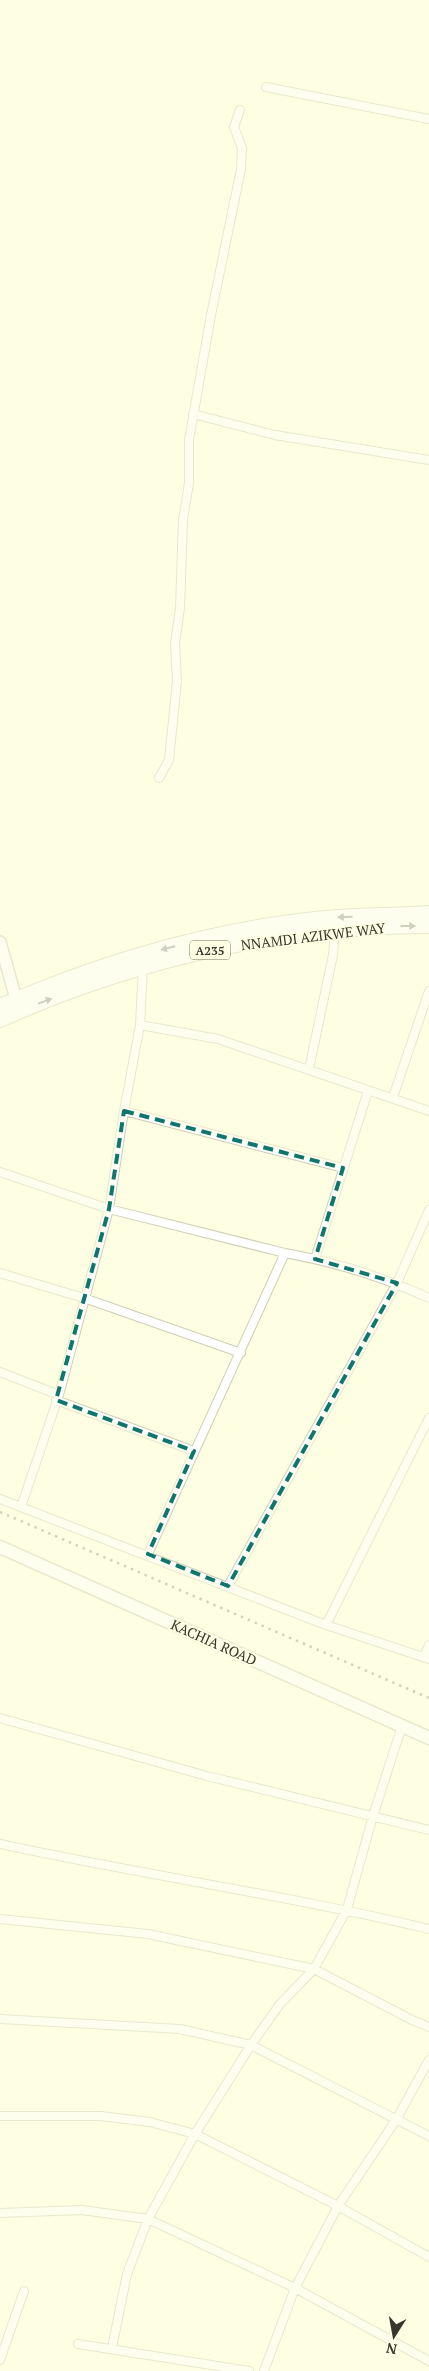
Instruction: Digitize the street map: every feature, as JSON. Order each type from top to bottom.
[{"type":"highway","name":"NNAMDI AZIKWE WAY","points":[[0,1006],[109,964],[218,936],[336,917],[429,913]]},
{"type":"highway","name":"NNAMDI AZIKWE WAY","points":[[0,1020],[40,1002],[142,967],[182,956],[255,941],[396,926],[429,926]]},
{"type":"main road","name":"KACHIA ROAD","points":[[0,1547],[429,1738]]},
{"type":"street","points":[[266,87],[429,119]]},
{"type":"street","points":[[159,778],[169,760],[177,681],[175,644],[180,608],[183,520],[189,483],[188,458],[193,414],[241,168],[242,148],[234,127],[240,110]]},
{"type":"street","points":[[193,414],[275,435],[429,460]]},
{"type":"street","points":[[309,1069],[333,955],[335,932]]},
{"type":"street","points":[[0,942],[16,1000]]},
{"type":"street","points":[[21,1507],[58,1397],[110,1209],[124,1111],[140,1025],[142,967]]},
{"type":"street","points":[[393,1097],[429,991]]},
{"type":"street","points":[[140,1025],[218,1039],[429,1110]]},
{"type":"street","points":[[315,1258],[368,1091]]},
{"type":"street","points":[[124,1111],[343,1168]]},
{"type":"street","points":[[0,1172],[110,1209],[286,1253],[315,1258],[397,1283],[429,1298]]},
{"type":"street","points":[[228,1586],[397,1283],[429,1210]]},
{"type":"street","points":[[148,1554],[286,1253]]},
{"type":"street","points":[[0,1273],[84,1298],[241,1353]]},
{"type":"street","points":[[0,1372],[194,1451]]},
{"type":"street","points":[[326,1625],[429,1418]]},
{"type":"street","points":[[0,1498],[148,1554],[326,1625],[426,1658],[429,1645]]},
{"type":"street","points":[[0,1718],[207,1776],[429,1830]]},
{"type":"street","points":[[112,2348],[127,2274],[148,2219],[195,2134],[251,2045],[280,2004],[314,1968],[347,1909],[373,1816],[402,1726]]},
{"type":"street","points":[[0,1844],[83,1862],[347,1909],[429,1929]]},
{"type":"street","points":[[0,1919],[148,1934],[314,1968],[412,2020],[429,2027]]},
{"type":"street","points":[[0,2019],[180,2029],[251,2045],[429,2136]]},
{"type":"street","points":[[264,2371],[295,2288],[338,2206],[396,2120],[429,2060]]},
{"type":"street","points":[[0,2116],[101,2116],[150,2122],[195,2134],[338,2206],[429,2257]]},
{"type":"street","points":[[0,2213],[82,2210],[148,2219],[295,2288],[429,2361]]},
{"type":"street","points":[[0,2360],[24,2291]]},
{"type":"street","points":[[78,2344],[249,2371]]},
{"type":"highlighted area","points":[[124,1111],[343,1168],[315,1259],[397,1283],[228,1586],[148,1554],[194,1451],[56,1400],[109,1209]]},
{"type":"railway","points":[[0,1512],[429,1698]]}]
